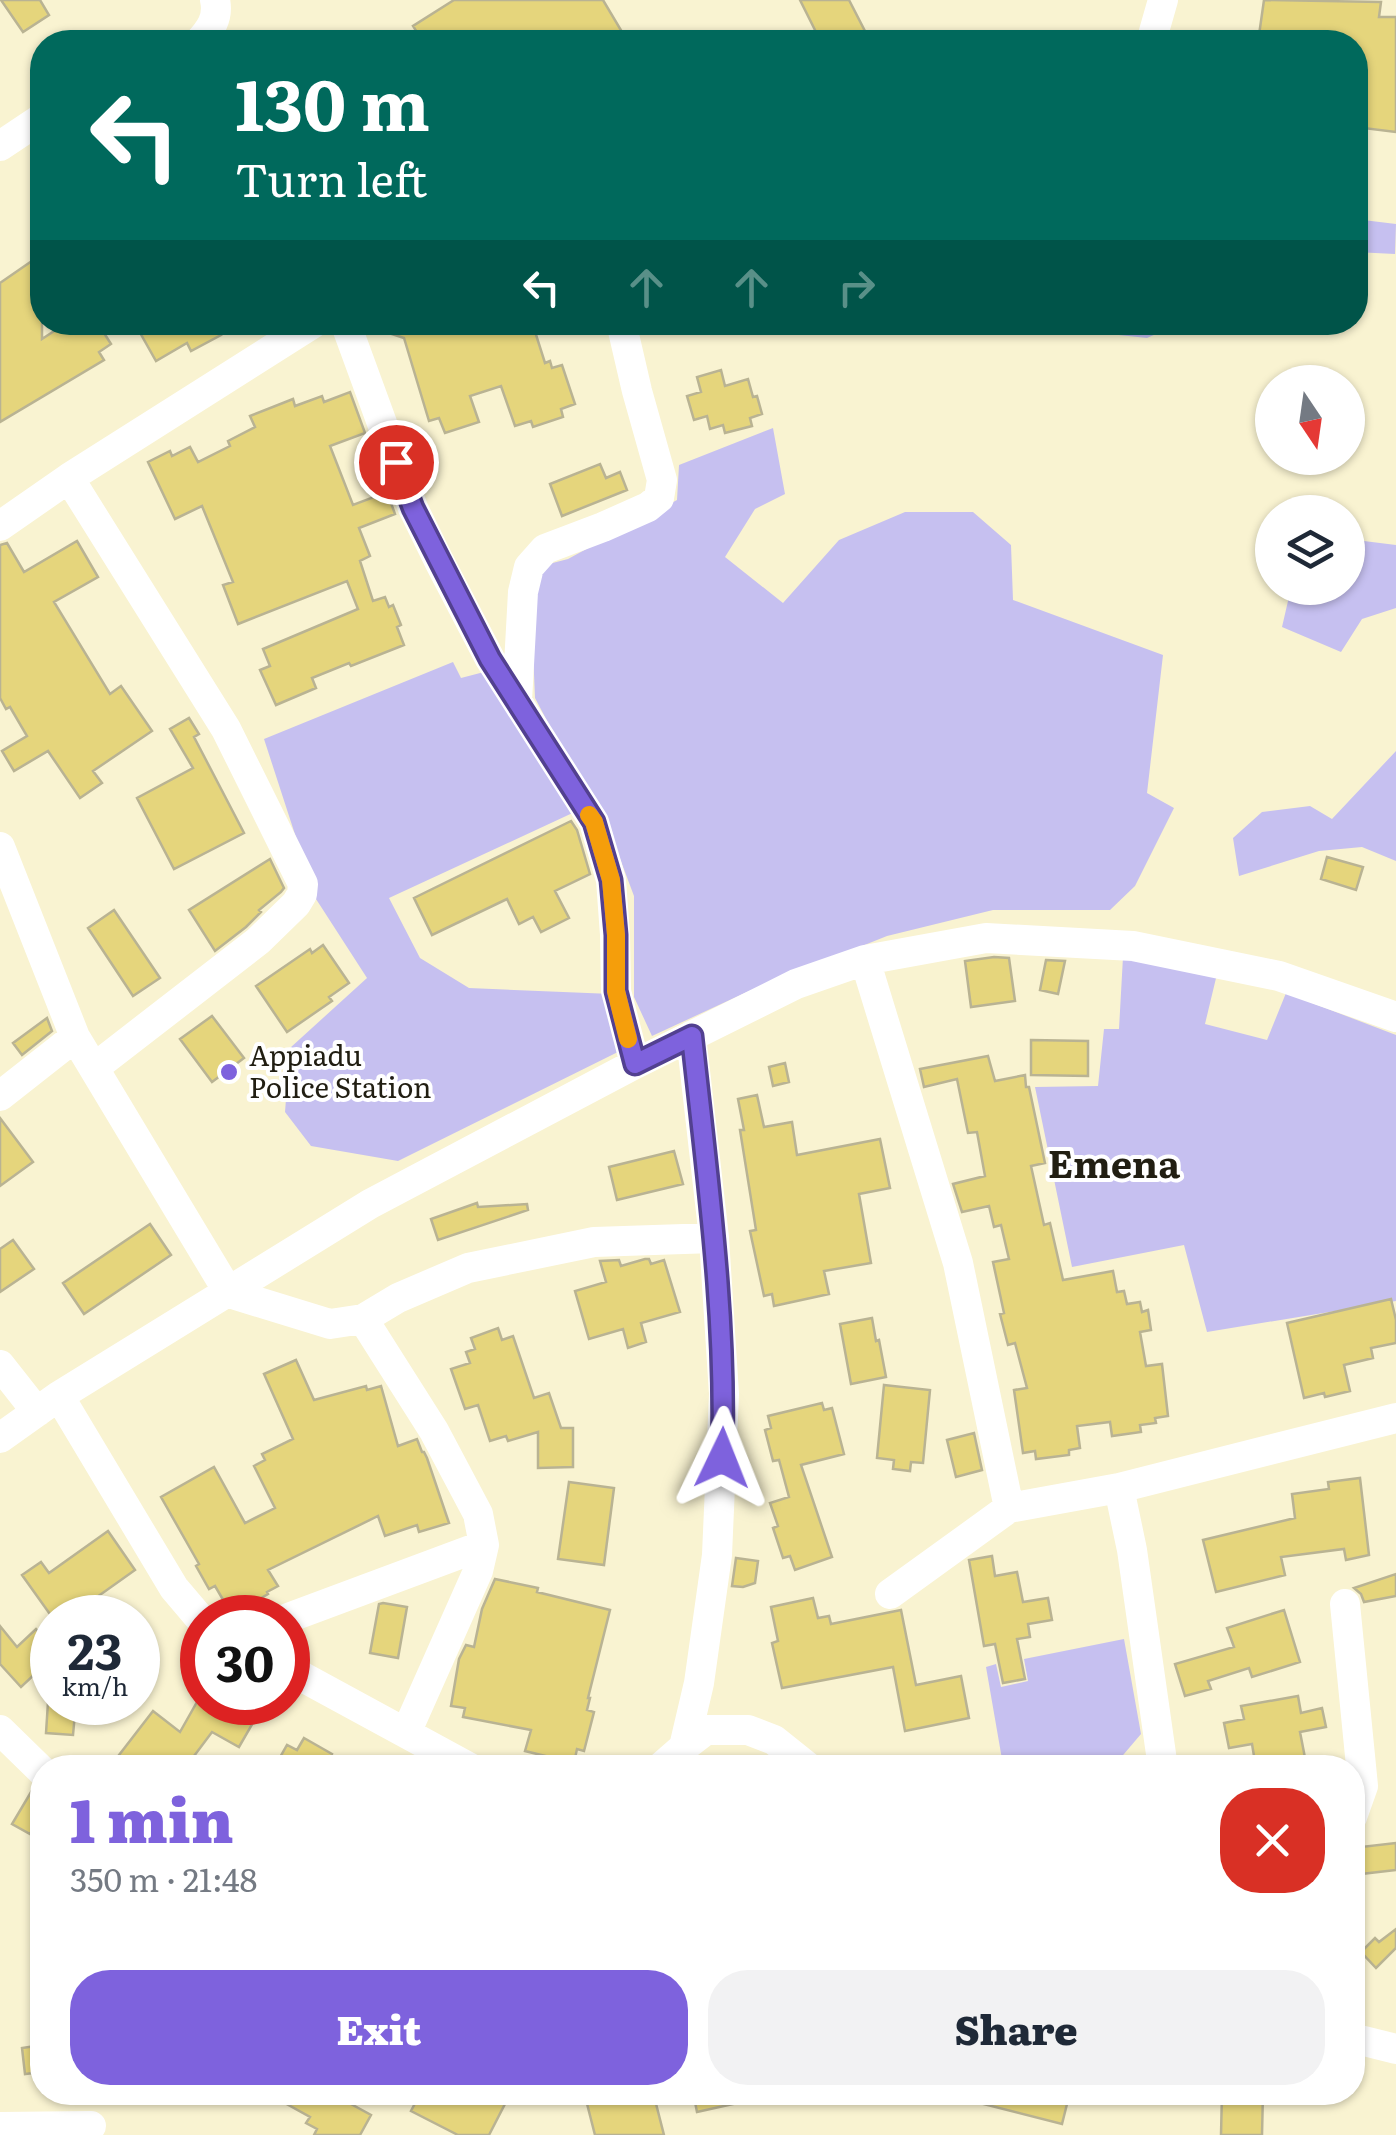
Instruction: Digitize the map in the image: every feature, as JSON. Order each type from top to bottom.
[{"type":"street","points":[[210,30],[217,8],[215,0]]},
{"type":"street","points":[[1154,30],[1162,0]]},
{"type":"street","points":[[0,146],[30,126]]},
{"type":"street","points":[[0,526],[294,335]]},
{"type":"street","points":[[350,335],[413,508],[490,659],[594,822],[611,880],[616,991],[635,1064]]},
{"type":"street","points":[[516,701],[523,592],[529,567],[545,549],[648,507],[660,498],[662,480],[624,335]]},
{"type":"street","points":[[69,478],[226,729],[303,884],[296,904],[258,941],[94,1068]]},
{"type":"street","points":[[0,847],[75,1037],[229,1293],[330,1324],[363,1319],[398,1298],[468,1268],[594,1242],[714,1238]]},
{"type":"street","points":[[0,1438],[48,1404],[370,1204],[796,984],[865,960],[986,938],[1133,946],[1280,976],[1396,1017]]},
{"type":"street","points":[[865,960],[958,1263],[1009,1508]]},
{"type":"street","points":[[682,1755],[699,1683],[717,1554],[724,1394],[714,1238],[692,1036]]},
{"type":"street","points":[[0,1096],[75,1037]]},
{"type":"street","points":[[363,1319],[443,1448],[478,1514],[484,1545],[478,1571],[406,1733]]},
{"type":"street","points":[[0,1365],[48,1404],[180,1595]]},
{"type":"street","points":[[890,1594],[1009,1508],[1119,1488],[1396,1418]]},
{"type":"street","points":[[1119,1488],[1132,1550],[1161,1755]]},
{"type":"street","points":[[310,1610],[484,1545]]},
{"type":"street","points":[[1344,1604],[1360,1755]]},
{"type":"street","points":[[310,1681],[446,1755]]},
{"type":"street","points":[[684,1755],[706,1730],[726,1729],[748,1730],[774,1740],[792,1755]]},
{"type":"street","points":[[0,1730],[30,1759]]},
{"type":"street","points":[[1365,2041],[1396,2049]]},
{"type":"street","points":[[0,2127],[91,2126]]},
{"type":"shaded area","points":[[1368,221],[1396,224],[1395,254],[1368,253]]},
{"type":"shaded area","points":[[773,428],[785,494],[755,509],[725,557],[783,603],[839,540],[905,512],[973,512],[1011,545],[1013,600],[1163,655],[1147,793],[1174,808],[1135,886],[1110,910],[993,910],[887,936],[747,992],[652,1036],[634,997],[634,896],[604,816],[535,698],[531,602],[545,565],[568,559],[677,500],[679,465]]},
{"type":"shaded area","points":[[1365,541],[1396,545],[1396,608],[1362,619],[1341,652],[1282,627],[1287,605],[1365,605]]},
{"type":"shaded area","points":[[453,662],[461,678],[484,672],[579,810],[389,898],[420,958],[469,988],[612,994],[626,1048],[398,1161],[311,1146],[285,1112],[290,1048],[367,978],[316,899],[264,739]]},
{"type":"shaded area","points":[[1396,751],[1396,861],[1362,847],[1319,851],[1239,876],[1233,838],[1262,812],[1310,806],[1332,819]]},
{"type":"shaded area","points":[[1123,957],[1217,974],[1205,1024],[1267,1040],[1286,993],[1396,1035],[1396,1301],[1207,1332],[1184,1245],[1072,1267],[1035,1087],[1098,1086],[1104,1029],[1119,1029]]},
{"type":"shaded area","points":[[1124,1639],[1141,1734],[1123,1755],[1001,1755],[986,1667],[996,1664],[1001,1687],[1028,1681],[1024,1659]]},
{"type":"building","points":[[1,0],[40,0],[49,15],[23,32]]},
{"type":"building","points":[[454,0],[603,0],[621,30],[416,30],[413,26]]},
{"type":"building","points":[[800,0],[849,0],[864,30],[815,30]]},
{"type":"building","points":[[1264,0],[1381,2],[1379,17],[1396,17],[1396,132],[1368,129],[1368,30],[1260,30]]},
{"type":"building","points":[[30,262],[30,335],[42,335],[42,339],[48,335],[105,335],[111,344],[99,352],[104,360],[0,422],[0,283]]},
{"type":"building","points":[[141,335],[221,335],[191,351],[187,343],[156,361]]},
{"type":"building","points":[[395,335],[536,335],[545,363],[550,361],[552,368],[562,365],[575,404],[561,409],[563,417],[533,427],[531,421],[515,426],[501,386],[470,396],[479,422],[445,433],[439,418],[429,421],[404,338]]},
{"type":"building","points":[[721,370],[725,386],[748,379],[762,414],[750,418],[752,426],[725,433],[723,425],[710,429],[707,416],[694,420],[687,396],[701,392],[697,377]]},
{"type":"building","points":[[350,392],[365,433],[330,446],[353,505],[387,492],[395,514],[359,528],[370,556],[360,561],[373,601],[385,597],[389,607],[393,605],[404,645],[312,678],[316,688],[276,705],[260,670],[270,666],[263,649],[358,609],[347,581],[238,624],[223,585],[233,582],[202,506],[175,519],[148,462],[190,447],[198,462],[230,446],[228,441],[255,427],[250,416],[293,399],[295,406],[322,396],[324,402]]},
{"type":"building","points":[[600,464],[606,478],[620,472],[627,490],[562,516],[550,484]]},
{"type":"building","points":[[77,541],[98,577],[54,602],[110,694],[121,686],[152,731],[93,771],[102,783],[80,798],[48,751],[14,771],[2,751],[27,736],[0,698],[0,545],[7,543],[24,572]]},
{"type":"building","points":[[189,718],[199,734],[194,737],[244,833],[174,869],[137,798],[193,768],[170,729]]},
{"type":"building","points":[[571,821],[590,874],[555,891],[569,918],[541,932],[533,917],[519,924],[507,899],[432,935],[414,898]]},
{"type":"building","points":[[1327,857],[1363,867],[1356,890],[1321,879]]},
{"type":"building","points":[[270,859],[284,888],[246,927],[215,951],[189,910]]},
{"type":"building","points":[[114,910],[160,978],[133,996],[88,928]]},
{"type":"building","points":[[323,945],[349,983],[329,997],[332,1001],[287,1032],[256,986],[310,949],[312,953]]},
{"type":"building","points":[[1009,958],[1015,1001],[971,1007],[965,961]]},
{"type":"building","points":[[1046,960],[1065,961],[1058,994],[1040,990]]},
{"type":"building","points":[[212,1016],[244,1058],[212,1082],[180,1039]]},
{"type":"building","points":[[47,1018],[52,1031],[22,1055],[13,1043]]},
{"type":"building","points":[[1031,1040],[1088,1041],[1088,1076],[1031,1075]]},
{"type":"building","points":[[988,1056],[995,1081],[1025,1075],[1045,1163],[1031,1166],[1044,1225],[1050,1223],[1063,1280],[1113,1271],[1117,1292],[1124,1291],[1127,1304],[1140,1302],[1142,1312],[1148,1310],[1151,1330],[1140,1332],[1146,1366],[1162,1364],[1168,1416],[1140,1425],[1141,1432],[1112,1436],[1110,1422],[1077,1426],[1080,1448],[1069,1450],[1069,1455],[1036,1459],[1035,1451],[1023,1453],[1014,1390],[1027,1388],[1015,1343],[1008,1345],[993,1262],[1009,1259],[1001,1225],[994,1227],[989,1206],[962,1212],[953,1184],[985,1176],[977,1132],[968,1133],[957,1079],[924,1087],[920,1069]]},
{"type":"building","points":[[785,1063],[789,1082],[773,1086],[769,1067]]},
{"type":"building","points":[[757,1095],[764,1127],[792,1122],[797,1155],[880,1139],[890,1188],[859,1194],[871,1263],[824,1271],[829,1294],[774,1306],[772,1294],[764,1296],[750,1231],[756,1230],[740,1130],[744,1130],[738,1099]]},
{"type":"building","points":[[0,1118],[33,1162],[0,1186]]},
{"type":"building","points":[[674,1151],[683,1184],[617,1200],[609,1167]]},
{"type":"building","points":[[477,1203],[478,1207],[527,1204],[528,1210],[438,1240],[431,1219]]},
{"type":"building","points":[[150,1224],[171,1255],[84,1314],[63,1283]]},
{"type":"building","points":[[13,1240],[34,1269],[0,1292],[0,1249]]},
{"type":"building","points":[[645,1259],[651,1264],[664,1260],[680,1312],[641,1323],[646,1342],[628,1348],[623,1329],[589,1339],[575,1291],[606,1282],[600,1261],[619,1260],[621,1266]]},
{"type":"building","points":[[1391,1299],[1396,1343],[1371,1348],[1373,1358],[1344,1365],[1350,1391],[1304,1398],[1287,1323]]},
{"type":"building","points":[[872,1318],[886,1377],[851,1384],[840,1324]]},
{"type":"building","points":[[498,1328],[502,1340],[513,1336],[534,1398],[549,1393],[561,1428],[573,1428],[573,1467],[538,1468],[538,1432],[508,1441],[506,1436],[490,1441],[478,1405],[465,1409],[451,1369],[470,1363],[466,1352],[475,1349],[471,1338]]},
{"type":"building","points":[[296,1360],[314,1400],[366,1386],[367,1390],[381,1386],[398,1446],[417,1439],[449,1523],[419,1532],[417,1525],[385,1536],[378,1516],[268,1570],[278,1586],[266,1595],[220,1595],[215,1586],[209,1589],[161,1497],[214,1467],[245,1523],[275,1508],[254,1466],[265,1460],[262,1454],[293,1439],[264,1374]]},
{"type":"building","points":[[884,1385],[930,1390],[923,1463],[911,1462],[910,1471],[893,1469],[894,1460],[877,1458]]},
{"type":"building","points":[[822,1403],[824,1410],[832,1408],[844,1454],[801,1465],[832,1557],[795,1570],[790,1556],[783,1558],[773,1528],[778,1526],[770,1503],[789,1497],[779,1460],[773,1461],[765,1430],[771,1428],[768,1416]]},
{"type":"building","points":[[974,1433],[982,1470],[956,1477],[947,1440]]},
{"type":"building","points":[[1360,1478],[1369,1555],[1346,1560],[1344,1549],[1281,1557],[1285,1575],[1216,1592],[1203,1540],[1295,1518],[1292,1494],[1329,1489],[1328,1482]]},
{"type":"building","points":[[569,1482],[614,1488],[604,1565],[558,1559]]},
{"type":"building","points":[[108,1531],[135,1570],[100,1595],[36,1595],[22,1575],[41,1562],[49,1573]]},
{"type":"building","points":[[992,1556],[995,1576],[1017,1572],[1023,1602],[1048,1598],[1052,1620],[1028,1624],[1030,1637],[1017,1639],[1025,1679],[1003,1683],[995,1644],[984,1646],[969,1560]]},
{"type":"building","points":[[736,1558],[758,1561],[755,1583],[732,1586]]},
{"type":"building","points":[[1396,1574],[1396,1596],[1364,1602],[1354,1588]]},
{"type":"building","points":[[495,1579],[610,1610],[588,1698],[587,1710],[594,1712],[584,1751],[577,1749],[576,1755],[541,1755],[525,1751],[531,1730],[463,1717],[465,1708],[451,1706],[459,1659],[466,1645],[474,1647],[482,1609]]},
{"type":"building","points":[[813,1598],[818,1618],[829,1616],[831,1624],[901,1610],[916,1685],[961,1676],[969,1718],[905,1731],[893,1667],[782,1688],[772,1643],[778,1641],[771,1607]]},
{"type":"building","points":[[379,1604],[407,1607],[398,1658],[370,1653]]},
{"type":"building","points":[[1284,1610],[1300,1662],[1252,1677],[1249,1668],[1208,1681],[1211,1689],[1185,1696],[1175,1664],[1234,1647],[1227,1628]]},
{"type":"building","points":[[0,1626],[17,1647],[30,1635],[30,1679],[21,1687],[0,1664]]},
{"type":"building","points":[[1298,1696],[1301,1713],[1322,1708],[1326,1727],[1300,1732],[1304,1755],[1254,1755],[1252,1744],[1229,1748],[1224,1723],[1244,1719],[1241,1706]]},
{"type":"building","points":[[160,1716],[180,1732],[184,1725],[252,1725],[239,1747],[212,1732],[195,1755],[119,1755],[142,1725],[160,1725]]},
{"type":"building","points":[[47,1725],[74,1725],[73,1735],[46,1733]]},
{"type":"building","points":[[304,1738],[332,1754],[281,1755],[287,1745],[297,1750]]},
{"type":"building","points":[[30,1794],[30,1834],[12,1824]]},
{"type":"building","points":[[1396,1843],[1396,1870],[1365,1874],[1365,1847]]},
{"type":"building","points":[[1396,1929],[1396,1948],[1376,1968],[1365,1956],[1365,1948],[1375,1938],[1379,1942]]},
{"type":"building","points":[[30,2047],[30,2073],[25,2074],[22,2048]]},
{"type":"building","points":[[288,2105],[353,2105],[371,2115],[360,2135],[314,2135],[317,2129],[306,2123],[310,2117]]},
{"type":"building","points":[[414,2105],[504,2105],[489,2135],[458,2135],[411,2111]]},
{"type":"building","points":[[587,2105],[656,2105],[664,2135],[595,2135]]},
{"type":"building","points":[[696,2105],[728,2105],[697,2112]]},
{"type":"building","points":[[988,2105],[1067,2105],[1062,2124]]},
{"type":"building","points":[[1222,2105],[1263,2105],[1262,2135],[1221,2135]]},
{"type":"slow traffic","points":[[589,815],[611,880],[616,991],[628,1039]]},
{"type":"place","name":"Appiadu Police Station","points":[[229,1072]]},
{"type":"district","name":"Emena","points":[[1114,1165]]},
{"type":"route","points":[[396,462],[413,508],[490,659],[594,822],[611,880],[616,991],[635,1064],[692,1036],[714,1238],[724,1394],[722,1458]]}]
